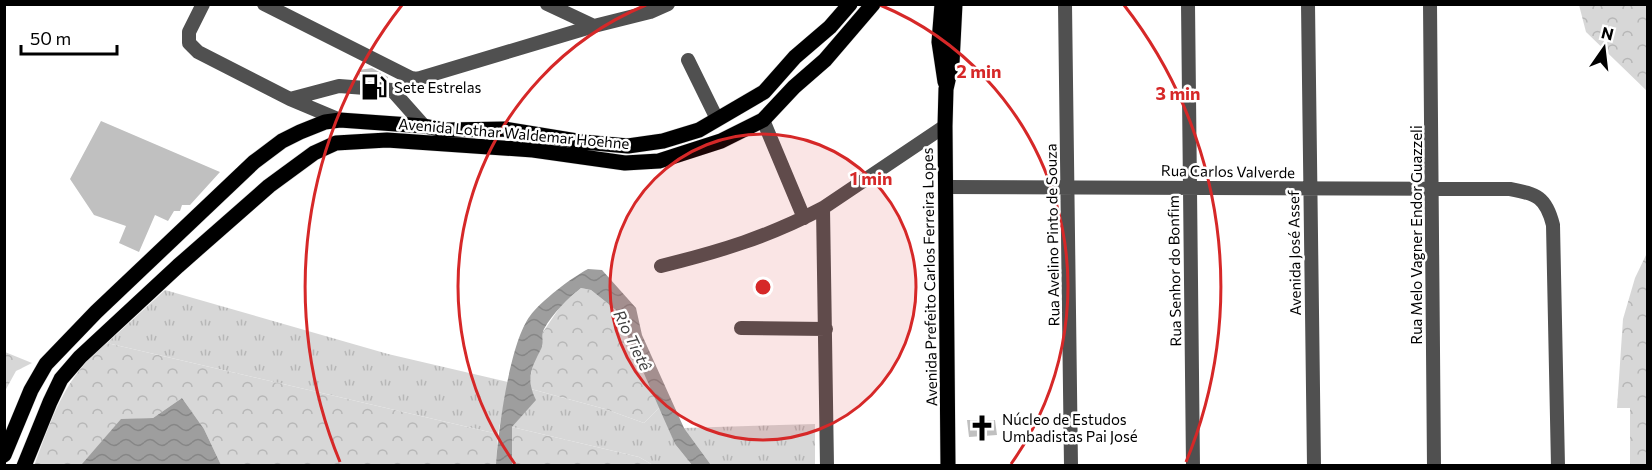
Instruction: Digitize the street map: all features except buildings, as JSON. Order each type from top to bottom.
[{"type":"main road","name":"Avenida Lothar Waldemar Hoehne","points":[[4,455],[38,376],[46,364],[74,333],[254,162],[282,141],[325,122],[340,120],[424,126],[445,130],[505,129],[583,142],[628,146],[663,141],[699,130],[764,92],[795,57],[830,27],[850,4]]},
{"type":"main road","name":"Avenida Lothar Waldemar Hoehne","points":[[24,465],[61,379],[80,357],[178,266],[270,186],[314,153],[336,142],[387,140],[533,150],[625,163],[659,161],[721,141],[764,120],[794,87],[825,60],[873,4]]},
{"type":"main road","name":"Avenida Prefeito Carlos Ferreira Lopes","points":[[944,5],[939,42],[946,89],[948,465]]},
{"type":"street","points":[[203,4],[189,32],[189,43],[192,47],[290,99],[340,120]]},
{"type":"street","points":[[264,4],[417,79],[594,26],[650,12],[668,4]]},
{"type":"street","points":[[548,4],[594,26]]},
{"type":"street","name":"Rua Avelino Pinto de Souza","points":[[1065,4],[1071,465]]},
{"type":"street","name":"Rua Senhor do Bonfim","points":[[1188,4],[1193,465]]},
{"type":"street","name":"Avenida José Assef","points":[[1308,4],[1314,465]]},
{"type":"street","name":"Rua Melo Vagner Endor Guazzeli","points":[[1430,4],[1434,465]]},
{"type":"street","points":[[688,60],[717,119]]},
{"type":"street","points":[[290,99],[339,87],[392,90],[424,126]]},
{"type":"street","points":[[764,120],[804,218]]},
{"type":"street","points":[[661,266],[728,249],[771,234],[804,218],[823,208],[945,126]]},
{"type":"street","name":"Rua Carlos Valverde","points":[[945,187],[1510,189],[1529,192],[1541,199],[1549,209],[1553,225],[1558,465]]},
{"type":"street","points":[[823,208],[827,465]]},
{"type":"street","points":[[741,328],[826,329]]},
{"type":"green space","points":[[1579,5],[1647,5],[1647,91],[1586,32]]},
{"type":"green space","points":[[1647,253],[1647,465],[1630,465],[1630,408],[1617,408],[1623,319],[1635,278]]},
{"type":"green space","points":[[581,288],[591,290],[616,310],[660,407],[644,423],[605,409],[531,389],[530,378],[535,358],[543,345],[543,332],[562,304]]},
{"type":"green space","points":[[165,290],[388,354],[508,382],[498,434],[107,343]]},
{"type":"green space","points":[[107,343],[498,434],[496,465],[221,465],[204,429],[182,398],[153,418],[121,420],[81,465],[34,466],[54,414],[70,383],[80,369]]},
{"type":"green space","points":[[5,352],[32,363],[16,371],[5,391]]},
{"type":"green space","points":[[531,389],[605,409],[644,423],[660,407],[675,444],[692,465],[653,465],[639,457],[512,427],[535,400]]},
{"type":"green space","points":[[815,424],[815,465],[711,465],[684,428]]},
{"type":"green space","points":[[512,427],[639,457],[653,465],[512,466]]},
{"type":"water","name":"Rio Tietê","points":[[588,269],[602,270],[636,308],[642,335],[684,428],[711,465],[692,465],[675,444],[616,310],[591,290],[581,288],[561,307],[544,329],[543,345],[530,379],[536,400],[512,427],[512,465],[496,465],[506,388],[523,328],[541,304]]},
{"type":"water","points":[[182,398],[204,429],[221,465],[81,465],[121,419],[153,418]]},
{"type":"place","name":"Sete Estrelas","points":[[374,87]]},
{"type":"place","name":"Núcleo de Estudos Umbadistas Pai José","points":[[982,428]]}]
